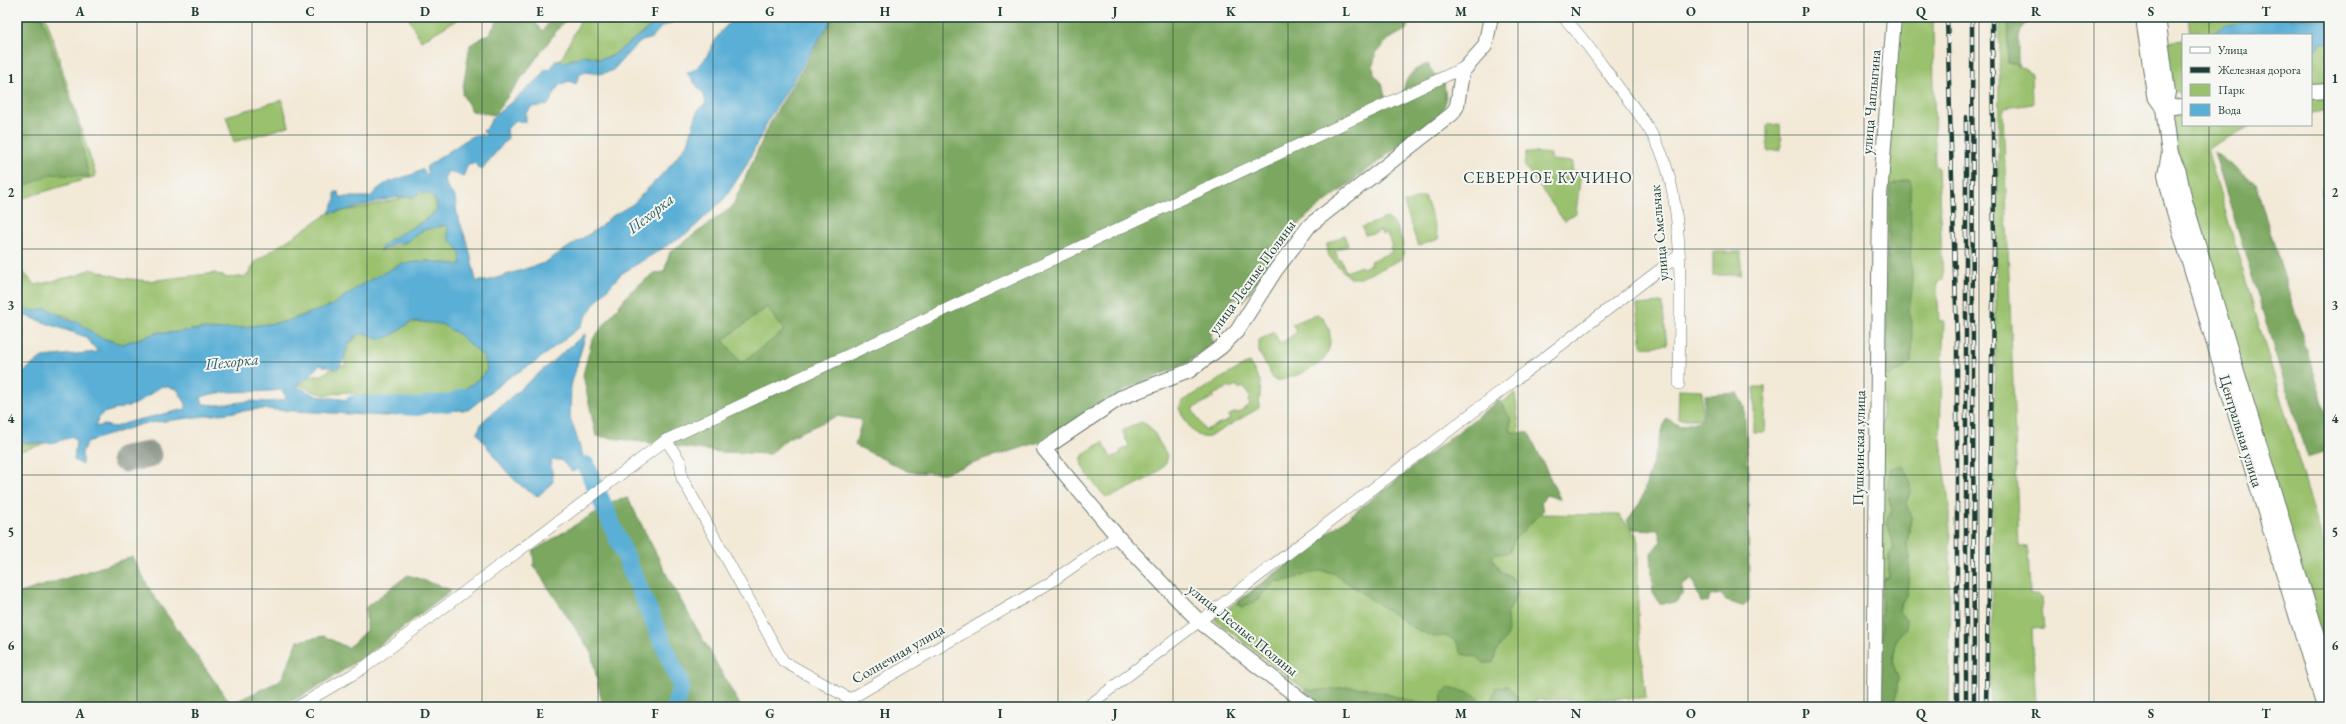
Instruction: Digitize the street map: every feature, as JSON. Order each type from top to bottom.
[{"type":"main road","name":"Центральная улица","points":[[2144,17],[2155,94],[2164,108]]},
{"type":"main road","name":"Центральная улица","points":[[2157,17],[2167,92],[2164,108],[2170,154],[2178,172],[2184,201],[2325,707]]},
{"type":"main road","name":"Центральная улица","points":[[2245,421],[2329,676]]},
{"type":"street","name":"улица Лесные Поляны","points":[[1311,707],[1200,622],[1117,536],[1044,450],[1115,400],[1189,371],[1222,347],[1237,331],[1275,270],[1310,226],[1452,114],[1457,106],[1461,76],[1465,67],[1485,46],[1491,17]]},
{"type":"street","name":"улица Смельчак","points":[[1563,17],[1628,99],[1661,151],[1670,184],[1679,255],[1679,384]]},
{"type":"street","name":"улица Чаплыгина","points":[[1881,190],[1894,17]]},
{"type":"street","points":[[297,707],[362,669],[666,440],[1465,67]]},
{"type":"street","points":[[2312,92],[2329,91]]},
{"type":"street","points":[[2164,108],[2182,106]]},
{"type":"street","name":"Пушкинская улица","points":[[1874,707],[1881,190]]},
{"type":"street","points":[[1087,707],[1679,255]]},
{"type":"street","name":"Солнечная улица","points":[[666,440],[680,461],[682,478],[782,661],[850,699],[1048,584],[1117,536]]},
{"type":"green space","points":[[17,17],[46,17],[96,176],[17,200]]},
{"type":"green space","points":[[17,17],[42,17],[76,119],[89,177],[51,174],[25,186],[17,182]]},
{"type":"green space","points":[[408,17],[458,17],[458,19],[421,41]]},
{"type":"green space","points":[[500,17],[530,17],[543,31],[552,17],[567,17],[494,115],[472,111],[462,94],[470,45],[490,33]]},
{"type":"green space","points":[[582,17],[663,17],[612,56],[600,59],[594,56],[573,58],[566,62],[555,61],[562,58]]},
{"type":"green space","points":[[834,17],[1414,17],[1407,29],[1388,40],[1376,53],[1373,66],[1374,74],[1382,83],[1385,96],[1392,103],[1402,99],[1406,81],[1412,73],[1428,64],[1433,73],[1444,81],[1446,101],[1441,114],[1307,216],[1284,242],[1243,302],[1234,298],[1211,334],[1213,344],[1187,363],[1125,390],[1052,438],[944,473],[909,472],[855,445],[862,420],[837,416],[788,438],[770,454],[719,452],[596,436],[583,375],[592,340],[630,292],[654,273],[664,272],[670,252],[732,207],[772,119]],"holes":[[[767,307],[784,331],[741,363],[723,340]]]},
{"type":"green space","points":[[1899,17],[1933,17],[1935,165],[1938,167],[1943,280],[1937,283],[1939,321],[1944,321],[1940,432],[1950,512],[1949,707],[1878,707],[1885,185]],"holes":[[[1909,179],[1912,289],[1909,311],[1890,376],[1885,373],[1886,343]],[[1887,487],[1910,492],[1906,503],[1911,518],[1907,544],[1910,558],[1900,613],[1906,620],[1896,639],[1893,664],[1898,678],[1896,700],[1888,704],[1883,580],[1889,577],[1889,557],[1894,547],[1887,520],[1891,509]]]},
{"type":"green space","points":[[2000,17],[2009,17],[2008,63],[2014,63],[2032,74],[2033,104],[2005,108],[2003,113],[2019,547],[2028,547],[2030,595],[2036,595],[2041,598],[2044,628],[2032,629],[2036,707],[1990,707]]},
{"type":"green space","points":[[2009,17],[2025,17],[2025,25],[2018,36],[2018,67],[2014,63],[2008,63]]},
{"type":"green space","points":[[2188,17],[2329,17],[2329,85],[2312,87],[2312,34],[2190,34]]},
{"type":"green space","points":[[2182,40],[2182,94],[2172,90],[2163,42]]},
{"type":"green space","points":[[2312,97],[2329,98],[2329,110],[2312,113]]},
{"type":"green space","points":[[282,100],[289,126],[234,142],[226,116]]},
{"type":"green space","points":[[2182,111],[2182,126],[2250,126],[2207,149],[2329,562],[2329,667],[2180,171],[2172,119],[2178,112]]},
{"type":"green space","points":[[1780,124],[1781,150],[1767,151],[1767,125]]},
{"type":"green space","points":[[1526,152],[1551,154],[1551,160],[1573,162],[1572,171],[1581,172],[1576,213],[1564,221],[1524,165]]},
{"type":"green space","points":[[2214,152],[2255,183],[2329,422],[2329,450],[2307,457]]},
{"type":"green space","points":[[1910,179],[1912,289],[1909,311],[1912,323],[1911,363],[1890,376],[1885,374],[1890,185]]},
{"type":"green space","points":[[423,193],[430,194],[436,202],[437,209],[424,220],[389,241],[380,251],[406,242],[423,230],[447,225],[449,240],[459,251],[461,265],[427,261],[401,264],[364,283],[331,306],[284,322],[219,330],[201,329],[169,333],[160,332],[122,344],[99,337],[63,315],[57,315],[46,308],[33,312],[17,308],[17,265],[35,285],[78,275],[91,269],[122,278],[149,281],[215,273],[228,278],[247,276],[256,261],[329,213],[356,209]]},
{"type":"green space","points":[[1425,196],[1439,239],[1418,246],[1404,203]]},
{"type":"green space","points":[[1387,218],[1391,220],[1398,230],[1403,249],[1402,259],[1361,278],[1349,278],[1328,255],[1327,244],[1344,235],[1348,245],[1335,251],[1339,260],[1341,260],[1346,272],[1361,266],[1363,268],[1371,264],[1370,261],[1392,252],[1390,247],[1393,246],[1386,233],[1382,235],[1381,231],[1365,235],[1362,227]]},
{"type":"green space","points":[[1713,252],[1741,252],[1741,275],[1713,275]]},
{"type":"green space","points":[[1662,303],[1667,345],[1642,347],[1637,305]]},
{"type":"green space","points":[[767,307],[784,331],[741,364],[723,340]]},
{"type":"green space","points":[[1317,314],[1327,323],[1329,330],[1330,345],[1325,358],[1316,366],[1304,372],[1290,378],[1274,380],[1259,352],[1259,340],[1274,332],[1280,344],[1297,332],[1292,324]]},
{"type":"green space","points":[[440,319],[465,336],[489,361],[485,376],[447,402],[409,403],[344,392],[327,395],[315,392],[299,385],[301,378],[322,375],[336,366],[345,366],[345,349],[362,330]]},
{"type":"green space","points":[[1249,362],[1261,382],[1259,408],[1209,437],[1203,437],[1194,432],[1179,409],[1181,402]],"holes":[[[1237,385],[1239,389],[1243,387],[1251,399],[1248,401],[1250,404],[1238,413],[1236,412],[1228,416],[1230,420],[1205,430],[1192,409],[1214,397],[1213,395],[1229,387],[1230,389]]]},
{"type":"green space","points":[[1754,387],[1766,387],[1765,432],[1754,432]]},
{"type":"green space","points":[[1679,389],[1702,390],[1702,419],[1678,419]]},
{"type":"green space","points":[[1515,393],[1530,514],[1619,515],[1638,537],[1638,621],[1646,698],[1537,700],[1523,707],[1327,707],[1214,619]]},
{"type":"green space","points":[[1737,393],[1744,406],[1748,465],[1749,601],[1742,606],[1726,601],[1721,594],[1710,596],[1708,603],[1701,602],[1692,579],[1682,586],[1683,593],[1675,603],[1659,603],[1653,594],[1651,553],[1661,541],[1658,530],[1632,529],[1627,521],[1641,501],[1666,418],[1680,426],[1703,420],[1705,395]]},
{"type":"green space","points":[[1499,400],[1510,418],[1511,432],[1529,433],[1560,499],[1546,495],[1541,503],[1544,510],[1514,540],[1509,553],[1496,553],[1492,557],[1500,571],[1513,579],[1518,592],[1507,614],[1508,635],[1496,652],[1493,663],[1484,663],[1477,657],[1462,654],[1456,641],[1447,636],[1434,637],[1412,627],[1333,573],[1325,571],[1317,571],[1290,580],[1276,581],[1253,604],[1241,607],[1238,603]]},
{"type":"green space","points":[[1141,422],[1150,427],[1164,450],[1167,458],[1165,463],[1154,475],[1113,496],[1106,497],[1085,471],[1081,460],[1090,449],[1103,442],[1111,458],[1121,453],[1120,451],[1129,446],[1122,431]]},
{"type":"green space","points":[[17,442],[44,444],[17,452]]},
{"type":"green space","points":[[1902,465],[1908,474],[1910,483],[1906,503],[1911,518],[1907,544],[1910,558],[1907,596],[1901,603],[1900,613],[1906,620],[1906,628],[1896,639],[1893,664],[1898,678],[1896,700],[1888,704],[1881,700],[1883,580],[1889,577],[1889,557],[1894,547],[1887,520],[1891,509],[1887,487],[1891,468]]},
{"type":"green space","points":[[628,498],[670,581],[741,707],[603,707],[591,652],[534,566],[533,551],[614,501]]},
{"type":"green space","points":[[132,557],[153,595],[231,704],[281,680],[298,641],[324,636],[348,648],[366,630],[366,607],[408,575],[451,590],[369,653],[304,695],[281,707],[17,707],[17,594]]},
{"type":"green space","points":[[1508,686],[1517,697],[1518,707],[1435,707],[1441,706],[1442,694],[1450,687],[1475,695],[1483,703],[1491,701],[1496,687]]},
{"type":"green space","points":[[1347,687],[1367,688],[1431,707],[1323,707],[1303,692],[1306,689],[1313,691]]},
{"type":"water","name":"Пехорка","points":[[663,17],[685,17],[661,27],[652,38],[642,41],[634,47],[612,71],[599,74],[585,72],[579,75],[576,84],[569,81],[559,85],[548,105],[532,107],[526,113],[526,123],[516,120],[507,129],[508,138],[481,170],[474,163],[468,164],[463,177],[448,171],[444,179],[448,189],[455,197],[457,214],[469,248],[476,281],[487,281],[544,263],[600,227],[609,218],[633,204],[670,166],[688,143],[698,110],[706,103],[704,95],[687,73],[698,67],[706,58],[720,33],[735,17],[833,17],[769,119],[746,166],[725,198],[689,232],[621,274],[594,304],[580,327],[534,363],[508,378],[468,410],[426,411],[386,416],[259,409],[142,424],[87,442],[82,452],[82,465],[74,460],[76,441],[72,436],[52,443],[17,442],[17,433],[21,430],[17,416],[17,390],[22,373],[42,357],[98,352],[86,337],[26,316],[17,316],[17,307],[35,311],[46,308],[73,322],[77,321],[99,337],[122,344],[160,332],[169,333],[201,329],[219,330],[284,322],[331,306],[364,283],[401,264],[427,261],[461,265],[459,251],[449,240],[447,225],[423,230],[406,242],[396,243],[379,251],[390,240],[431,216],[437,209],[436,202],[430,194],[423,193],[421,191],[413,197],[383,200],[339,212],[329,213],[335,201],[335,192],[338,192],[340,197],[371,197],[382,186],[417,173],[423,169],[426,175],[428,174],[426,167],[472,136],[481,134],[484,137],[486,135],[483,131],[489,125],[491,119],[541,77],[544,70],[551,69],[555,61],[566,62],[584,55],[600,59],[612,56]],"holes":[[[412,321],[441,324],[458,334],[484,357],[487,370],[481,377],[449,401],[440,404],[386,405],[317,396],[298,387],[298,383],[308,378],[319,365],[337,369],[343,361],[349,344],[355,337],[363,334],[377,339],[389,337]],[[162,386],[177,389],[186,404],[186,409],[133,421],[115,427],[104,425],[95,427],[98,419],[103,413],[136,404]],[[281,390],[286,396],[284,400],[268,402],[251,401],[217,405],[203,404],[201,397],[211,394],[231,392]]]},
{"type":"water","points":[[2283,17],[2329,21],[2329,44],[2322,43],[2314,53],[2312,64],[2312,34],[2210,34],[2226,25]]},
{"type":"water","points":[[586,333],[571,386],[570,417],[586,465],[572,472],[561,460],[551,460],[553,482],[538,496],[528,491],[504,469],[477,433],[483,421]]},
{"type":"waterway","points":[[354,404],[418,407],[428,404],[449,403],[464,397]]},
{"type":"waterway","points":[[586,465],[681,685],[675,707]]},
{"type":"taxiway","points":[[125,459],[148,455]]},
{"type":"railway","points":[[1947,17],[1957,338],[1957,707]]},
{"type":"railway","points":[[1972,17],[1974,707]]},
{"type":"railway","points":[[1986,707],[1994,250],[1992,17]]},
{"type":"railway","points":[[1966,117],[1966,707]]},
{"type":"district","name":"СЕВЕРНОЕ КУЧИНО","points":[[1548,177]]}]
